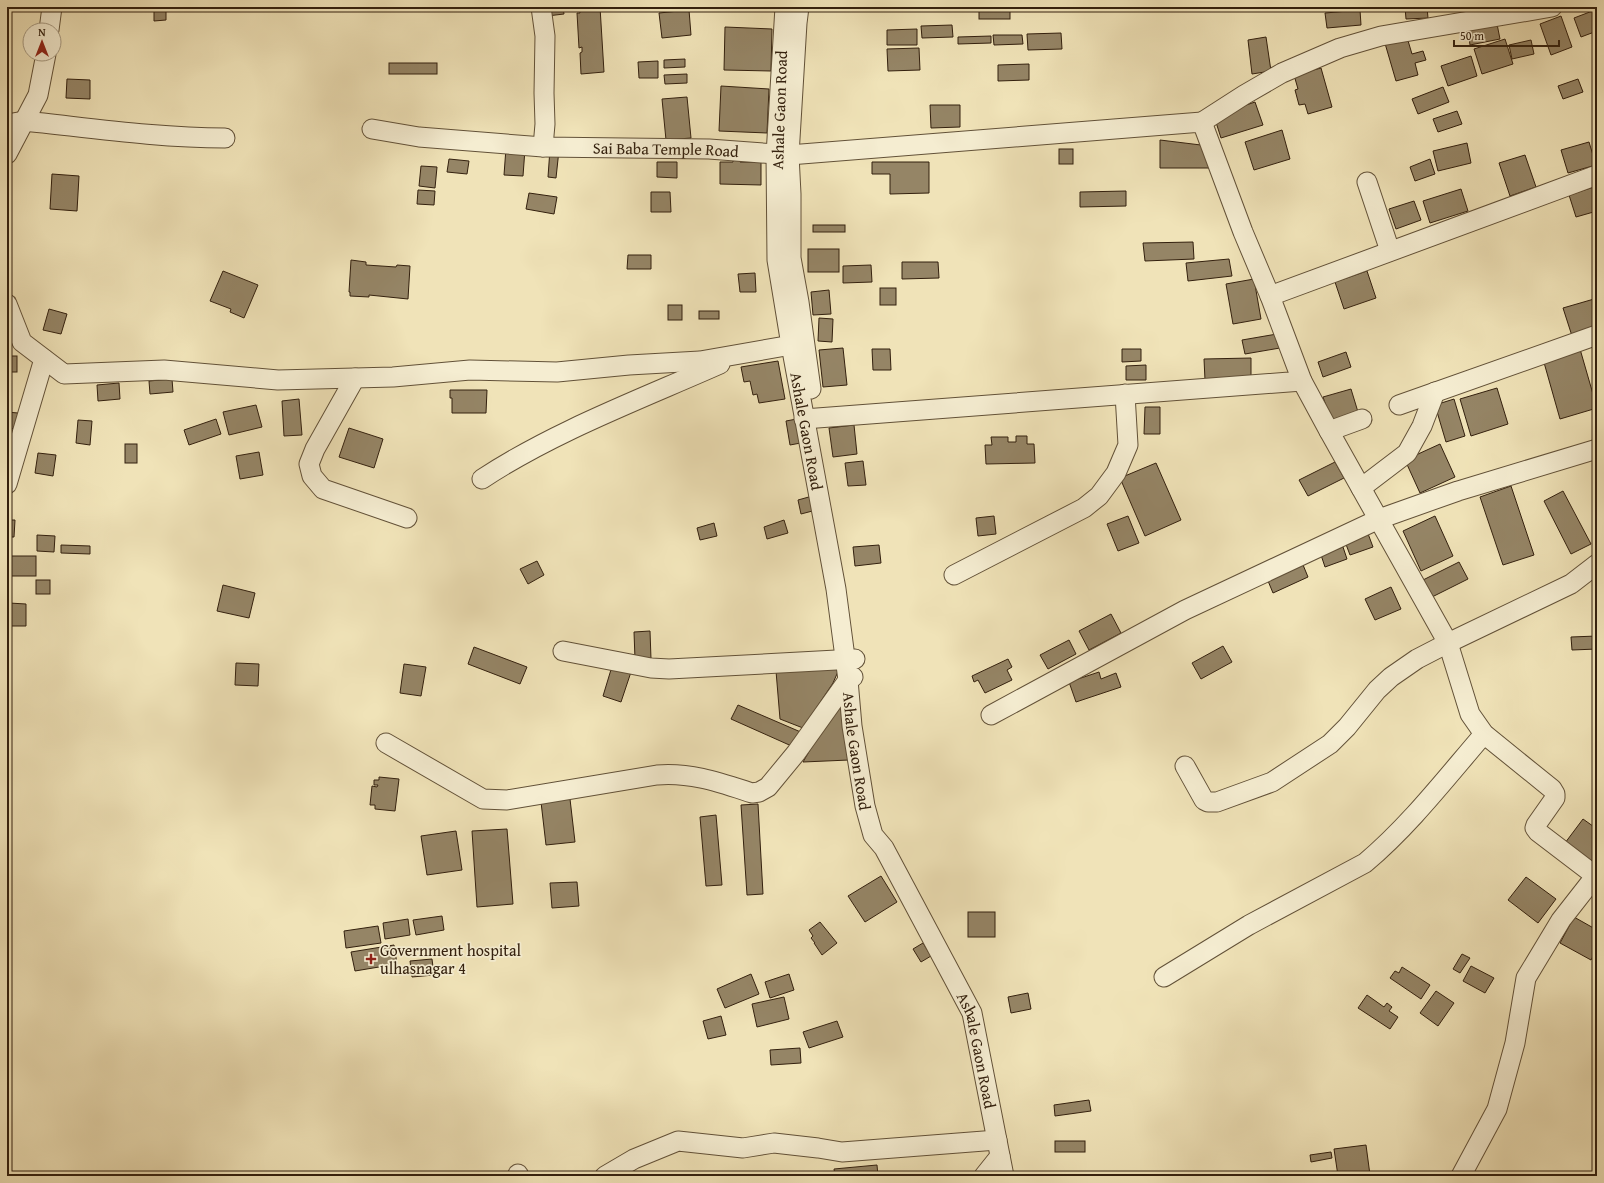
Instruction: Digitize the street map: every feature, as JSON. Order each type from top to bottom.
[{"type":"street","points":[[51,22],[52,7]]},
{"type":"street","points":[[541,7],[545,36],[545,124],[543,147]]},
{"type":"street","name":"Ashale Gaon Road","points":[[785,7],[783,155],[792,194],[784,259],[810,418],[827,486],[848,604],[852,726],[865,806],[873,835],[884,848],[972,1013],[1004,1176]]},
{"type":"street","name":"Ashale Gaon Road","points":[[783,155],[799,7]]},
{"type":"street","points":[[1461,1176],[1497,1109],[1515,1043],[1526,978],[1561,920],[1596,876],[1538,832],[1535,828],[1536,825],[1555,798],[1555,794],[1552,789],[1484,734],[1470,714],[1448,643],[1302,381],[1270,296],[1243,232],[1202,122],[1282,73],[1340,48],[1381,36],[1552,7]]},
{"type":"street","points":[[7,154],[16,123],[38,95],[44,62]]},
{"type":"street","name":"Sai Baba Temple Road","points":[[372,129],[419,137],[543,147],[709,150],[783,155],[1202,122]]},
{"type":"street","points":[[16,123],[146,134],[225,138]]},
{"type":"street","points":[[1270,296],[1597,175]]},
{"type":"street","points":[[1367,182],[1390,251]]},
{"type":"street","points":[[7,304],[22,342],[64,374],[164,370],[278,380],[393,377],[470,370],[557,372],[629,365],[700,361],[797,344]]},
{"type":"street","points":[[1399,406],[1597,334]]},
{"type":"street","points":[[482,479],[509,461],[594,419],[745,353]]},
{"type":"street","points":[[7,484],[44,359]]},
{"type":"street","points":[[354,378],[315,449],[309,464],[312,476],[323,489],[407,518]]},
{"type":"street","points":[[810,418],[1302,381]]},
{"type":"street","points":[[1362,488],[1407,453],[1422,426],[1435,392]]},
{"type":"street","points":[[954,575],[1084,508],[1099,496],[1116,473],[1128,445],[1125,394]]},
{"type":"street","points":[[1329,431],[1362,418]]},
{"type":"street","points":[[991,716],[1185,610],[1379,519],[1458,491],[1597,449]]},
{"type":"street","points":[[1185,766],[1204,800],[1208,802],[1217,802],[1272,782],[1330,744],[1347,727],[1377,690],[1391,677],[1417,659],[1571,584],[1597,564]]},
{"type":"street","points":[[563,651],[650,668],[851,669]]},
{"type":"street","points":[[386,743],[483,799],[495,801],[674,773],[702,778],[752,793],[760,792],[768,787],[796,753],[851,669]]},
{"type":"street","points":[[1164,977],[1249,925],[1365,863],[1382,849],[1404,826],[1484,734]]},
{"type":"street","points":[[605,1176],[634,1159],[678,1141],[743,1148],[774,1143],[842,1152],[998,1148],[984,1176]]},
{"type":"building","points":[[154,7],[166,7],[166,20],[154,21]]},
{"type":"building","points":[[546,7],[563,7],[564,14],[547,16]]},
{"type":"building","points":[[572,7],[600,7],[604,72],[581,74],[580,53],[582,52],[582,47],[579,48],[577,13],[580,13],[579,8]]},
{"type":"building","points":[[979,7],[1010,7],[1010,19],[979,19]]},
{"type":"building","points":[[1221,7],[1253,7],[1253,9],[1222,10]]},
{"type":"building","points":[[1405,7],[1427,7],[1428,18],[1406,19]]},
{"type":"building","points":[[689,10],[691,35],[662,38],[659,13]]},
{"type":"building","points":[[1360,10],[1361,25],[1327,28],[1325,13]]},
{"type":"building","points":[[1595,10],[1597,16],[1597,31],[1581,37],[1574,18]]},
{"type":"building","points":[[1561,16],[1572,47],[1551,55],[1540,24]]},
{"type":"building","points":[[1496,19],[1500,39],[1470,45],[1467,24]]},
{"type":"building","points":[[952,25],[953,37],[922,38],[921,26]]},
{"type":"building","points":[[725,27],[772,29],[771,71],[724,70]]},
{"type":"building","points":[[917,29],[917,45],[887,45],[887,30]]},
{"type":"building","points":[[1061,33],[1062,49],[1028,50],[1027,34]]},
{"type":"building","points":[[1406,34],[1412,54],[1423,51],[1426,60],[1415,63],[1418,75],[1396,81],[1384,40]]},
{"type":"building","points":[[993,35],[1022,35],[1023,44],[994,45]]},
{"type":"building","points":[[991,36],[991,43],[958,44],[958,37]]},
{"type":"building","points":[[1266,37],[1271,71],[1252,74],[1248,40]]},
{"type":"building","points":[[1505,39],[1513,64],[1482,74],[1474,49]]},
{"type":"building","points":[[1531,40],[1534,54],[1512,59],[1509,45]]},
{"type":"building","points":[[919,48],[920,70],[888,71],[887,49]]},
{"type":"building","points":[[1471,56],[1477,76],[1448,86],[1441,66]]},
{"type":"building","points":[[685,59],[685,67],[664,68],[664,60]]},
{"type":"building","points":[[658,61],[658,78],[639,78],[638,62]]},
{"type":"building","points":[[389,63],[437,63],[437,74],[389,74]]},
{"type":"building","points":[[1029,64],[1029,80],[998,81],[998,65]]},
{"type":"building","points":[[1321,68],[1332,107],[1308,114],[1305,104],[1299,105],[1295,90],[1298,89],[1294,75]]},
{"type":"building","points":[[687,74],[687,83],[665,84],[664,75]]},
{"type":"building","points":[[67,79],[90,80],[90,99],[66,98]]},
{"type":"building","points":[[1578,79],[1583,92],[1563,99],[1558,86]]},
{"type":"building","points":[[721,86],[769,89],[767,133],[719,131]]},
{"type":"building","points":[[1443,87],[1449,102],[1418,114],[1412,99]]},
{"type":"building","points":[[687,97],[691,138],[666,140],[662,99]]},
{"type":"building","points":[[1255,102],[1263,125],[1221,138],[1214,116]]},
{"type":"building","points":[[930,105],[960,105],[960,127],[931,128]]},
{"type":"building","points":[[1457,111],[1462,124],[1438,132],[1433,119]]},
{"type":"building","points":[[1282,130],[1290,159],[1254,170],[1245,142]]},
{"type":"building","points":[[1160,140],[1209,146],[1215,168],[1160,168]]},
{"type":"building","points":[[1589,142],[1596,165],[1568,173],[1561,150]]},
{"type":"building","points":[[1467,143],[1471,163],[1438,171],[1433,151]]},
{"type":"building","points":[[506,148],[525,149],[523,176],[504,175]]},
{"type":"building","points":[[550,149],[559,150],[556,178],[548,177]]},
{"type":"building","points":[[1059,149],[1073,149],[1073,164],[1059,164]]},
{"type":"building","points":[[1525,155],[1536,187],[1510,196],[1499,163]]},
{"type":"building","points":[[449,159],[469,161],[467,174],[447,172]]},
{"type":"building","points":[[733,159],[740,160],[740,162],[761,162],[761,185],[720,184],[720,162],[733,162]]},
{"type":"building","points":[[1430,159],[1435,174],[1415,181],[1410,167]]},
{"type":"building","points":[[657,162],[677,162],[677,178],[657,177]]},
{"type":"building","points":[[872,162],[929,162],[929,193],[890,194],[890,174],[872,174]]},
{"type":"building","points":[[421,166],[437,167],[435,188],[419,186]]},
{"type":"building","points":[[52,174],[79,176],[77,211],[50,209]]},
{"type":"building","points":[[1597,186],[1597,211],[1576,217],[1569,195]]},
{"type":"building","points":[[1461,189],[1468,211],[1430,223],[1423,201]]},
{"type":"building","points":[[418,190],[435,191],[434,205],[417,204]]},
{"type":"building","points":[[1126,191],[1126,206],[1080,207],[1080,192]]},
{"type":"building","points":[[651,192],[670,192],[671,212],[651,212]]},
{"type":"building","points":[[529,193],[557,197],[554,214],[526,209]]},
{"type":"building","points":[[1414,201],[1421,220],[1396,229],[1389,209]]},
{"type":"building","points":[[813,225],[845,225],[845,232],[813,232]]},
{"type":"building","points":[[1193,242],[1194,259],[1145,261],[1143,243]]},
{"type":"building","points":[[808,249],[839,249],[839,272],[808,272]]},
{"type":"building","points":[[628,255],[651,255],[651,269],[627,269]]},
{"type":"building","points":[[1229,259],[1232,276],[1188,281],[1186,263]]},
{"type":"building","points":[[351,260],[366,262],[366,265],[396,267],[397,265],[410,266],[408,299],[369,295],[369,297],[350,296]]},
{"type":"building","points":[[902,262],[938,262],[939,278],[902,279]]},
{"type":"building","points":[[871,265],[872,282],[843,283],[843,266]]},
{"type":"building","points":[[223,271],[258,285],[244,318],[230,312],[231,309],[210,301]]},
{"type":"building","points":[[1367,271],[1376,298],[1344,309],[1335,282]]},
{"type":"building","points":[[755,273],[756,292],[740,292],[738,274]]},
{"type":"building","points":[[1254,279],[1261,319],[1233,324],[1226,284]]},
{"type":"building","points":[[880,288],[896,288],[896,305],[880,305]]},
{"type":"building","points":[[829,290],[831,314],[813,315],[811,292]]},
{"type":"building","points":[[1594,299],[1597,309],[1597,332],[1573,339],[1563,308]]},
{"type":"building","points":[[668,305],[682,305],[682,320],[668,320]]},
{"type":"building","points":[[49,309],[67,314],[61,334],[43,330]]},
{"type":"building","points":[[699,311],[719,311],[719,319],[699,319]]},
{"type":"building","points":[[819,318],[833,319],[832,342],[818,341]]},
{"type":"building","points":[[1277,334],[1280,348],[1245,354],[1242,340]]},
{"type":"building","points":[[843,348],[847,385],[823,387],[819,350]]},
{"type":"building","points":[[872,349],[890,349],[891,370],[873,370]]},
{"type":"building","points":[[1122,349],[1141,349],[1141,361],[1122,362]]},
{"type":"building","points":[[1580,349],[1597,408],[1560,419],[1543,359]]},
{"type":"building","points":[[1346,352],[1351,367],[1323,377],[1318,362]]},
{"type":"building","points":[[7,356],[17,356],[17,372],[7,372]]},
{"type":"building","points":[[1251,358],[1251,379],[1205,380],[1204,359]]},
{"type":"building","points":[[778,361],[785,399],[759,403],[757,394],[753,395],[750,381],[744,382],[741,367]]},
{"type":"building","points":[[1146,365],[1146,380],[1126,380],[1126,366]]},
{"type":"building","points":[[172,379],[173,392],[150,394],[149,381]]},
{"type":"building","points":[[119,383],[120,399],[98,401],[97,385]]},
{"type":"building","points":[[1497,388],[1508,424],[1471,436],[1460,399]]},
{"type":"building","points":[[1351,389],[1358,412],[1331,420],[1323,397]]},
{"type":"building","points":[[450,390],[487,390],[486,413],[452,413],[452,398],[450,398]]},
{"type":"building","points":[[299,399],[302,435],[284,436],[282,401]]},
{"type":"building","points":[[1454,399],[1465,436],[1446,442],[1435,405]]},
{"type":"building","points":[[256,405],[262,427],[229,435],[223,412]]},
{"type":"building","points":[[1145,407],[1160,407],[1160,434],[1144,434]]},
{"type":"building","points":[[7,412],[18,413],[16,429],[7,428]]},
{"type":"building","points":[[802,418],[806,442],[790,445],[786,421]]},
{"type":"building","points":[[216,419],[221,434],[189,445],[184,430]]},
{"type":"building","points":[[78,420],[92,421],[90,445],[76,443]]},
{"type":"building","points":[[854,425],[857,454],[833,457],[829,428]]},
{"type":"building","points":[[349,428],[383,439],[374,468],[339,457]]},
{"type":"building","points":[[1016,436],[1027,436],[1027,444],[1034,444],[1035,463],[986,464],[985,445],[992,445],[991,437],[1008,437],[1008,442],[1016,442]]},
{"type":"building","points":[[125,444],[137,444],[137,463],[125,463]]},
{"type":"building","points":[[1440,444],[1455,477],[1420,493],[1405,460]]},
{"type":"building","points":[[259,452],[263,475],[240,479],[236,456]]},
{"type":"building","points":[[38,453],[56,455],[53,476],[35,473]]},
{"type":"building","points":[[863,461],[866,485],[848,486],[845,463]]},
{"type":"building","points":[[1335,462],[1344,478],[1308,496],[1299,480]]},
{"type":"building","points":[[1156,463],[1181,520],[1145,536],[1120,478]]},
{"type":"building","points":[[1511,486],[1534,555],[1503,565],[1480,497]]},
{"type":"building","points":[[1563,491],[1591,544],[1571,554],[1544,501]]},
{"type":"building","points":[[816,495],[820,509],[801,514],[798,500]]},
{"type":"building","points":[[994,516],[996,534],[978,536],[976,518]]},
{"type":"building","points":[[1128,516],[1139,543],[1118,551],[1107,524]]},
{"type":"building","points":[[1435,516],[1453,556],[1421,571],[1403,531]]},
{"type":"building","points":[[7,520],[15,520],[14,537],[7,537]]},
{"type":"building","points":[[784,520],[788,533],[767,539],[764,527]]},
{"type":"building","points":[[714,523],[717,536],[700,540],[697,528]]},
{"type":"building","points":[[1367,531],[1373,547],[1350,555],[1344,539]]},
{"type":"building","points":[[37,535],[55,536],[54,552],[37,551]]},
{"type":"building","points":[[61,545],[90,546],[90,554],[61,553]]},
{"type":"building","points":[[879,545],[881,563],[855,566],[853,547]]},
{"type":"building","points":[[1343,547],[1347,559],[1325,567],[1321,555]]},
{"type":"building","points":[[7,556],[36,556],[36,576],[7,576]]},
{"type":"building","points":[[1301,560],[1308,577],[1273,593],[1266,576]]},
{"type":"building","points":[[537,561],[544,575],[528,584],[520,569]]},
{"type":"building","points":[[1459,562],[1468,579],[1430,598],[1421,581]]},
{"type":"building","points":[[36,580],[50,580],[50,594],[36,594]]},
{"type":"building","points":[[223,585],[255,593],[249,618],[217,611]]},
{"type":"building","points":[[1391,587],[1401,609],[1375,620],[1365,599]]},
{"type":"building","points":[[9,603],[26,604],[26,626],[9,626]]},
{"type":"building","points":[[1111,614],[1121,633],[1089,650],[1079,631]]},
{"type":"building","points":[[650,631],[651,659],[635,659],[634,632]]},
{"type":"building","points":[[1597,636],[1597,649],[1572,650],[1571,637]]},
{"type":"building","points":[[1069,640],[1076,654],[1048,669],[1040,655]]},
{"type":"building","points":[[1223,646],[1232,662],[1201,679],[1192,663]]},
{"type":"building","points":[[474,647],[527,667],[520,684],[468,664]]},
{"type":"building","points":[[1008,659],[1012,667],[1007,670],[1012,680],[985,693],[978,680],[974,682],[972,676]]},
{"type":"building","points":[[236,663],[259,664],[258,686],[235,685]]},
{"type":"building","points":[[613,663],[632,669],[621,702],[603,696]]},
{"type":"building","points":[[404,664],[426,667],[421,696],[400,693]]},
{"type":"building","points":[[840,667],[833,683],[803,728],[780,719],[776,671]]},
{"type":"building","points":[[1099,672],[1101,679],[1116,673],[1121,687],[1076,702],[1069,682]]},
{"type":"building","points":[[837,703],[848,703],[849,760],[803,762]]},
{"type":"building","points":[[738,705],[803,733],[796,748],[731,719]]},
{"type":"building","points":[[379,777],[399,779],[395,811],[375,809],[375,805],[370,805],[372,786],[377,787],[378,785],[374,785],[374,780],[379,780]]},
{"type":"building","points":[[570,799],[575,842],[546,845],[541,802]]},
{"type":"building","points":[[758,804],[763,894],[747,895],[741,805]]},
{"type":"building","points":[[716,815],[722,885],[706,886],[700,817]]},
{"type":"building","points":[[1583,819],[1597,829],[1597,857],[1592,864],[1565,843]]},
{"type":"building","points":[[507,829],[513,904],[477,907],[472,831]]},
{"type":"building","points":[[456,831],[462,870],[427,875],[421,836]]},
{"type":"building","points":[[881,876],[897,902],[865,922],[848,896]]},
{"type":"building","points":[[1526,877],[1556,899],[1538,923],[1508,900]]},
{"type":"building","points":[[577,882],[579,906],[552,908],[550,883]]},
{"type":"building","points":[[968,912],[995,912],[995,937],[968,937]]},
{"type":"building","points":[[442,916],[444,930],[416,935],[413,920]]},
{"type":"building","points":[[1574,917],[1597,930],[1597,949],[1591,960],[1560,943]]},
{"type":"building","points":[[408,919],[410,935],[385,939],[383,923]]},
{"type":"building","points":[[820,922],[837,943],[822,955],[811,938],[813,936],[809,930]]},
{"type":"building","points":[[378,926],[381,943],[346,948],[344,931]]},
{"type":"building","points":[[923,943],[931,956],[921,962],[913,949]]},
{"type":"building","points":[[394,945],[397,964],[355,971],[351,952]]},
{"type":"building","points":[[1462,954],[1470,958],[1460,973],[1453,969]]},
{"type":"building","points":[[432,959],[434,975],[412,977],[410,961]]},
{"type":"building","points":[[1471,966],[1494,978],[1485,993],[1463,981]]},
{"type":"building","points":[[1402,967],[1430,985],[1421,999],[1390,978],[1395,971],[1399,973]]},
{"type":"building","points":[[751,974],[759,994],[725,1008],[717,989]]},
{"type":"building","points":[[789,974],[794,990],[770,998],[765,982]]},
{"type":"building","points":[[1436,991],[1454,1003],[1438,1026],[1420,1013]]},
{"type":"building","points":[[1028,993],[1031,1009],[1011,1013],[1008,997]]},
{"type":"building","points":[[1367,995],[1384,1007],[1387,1003],[1392,1007],[1389,1011],[1398,1017],[1390,1029],[1358,1008]]},
{"type":"building","points":[[784,997],[789,1019],[757,1027],[752,1004]]},
{"type":"building","points":[[721,1016],[726,1035],[708,1039],[703,1021]]},
{"type":"building","points":[[837,1021],[843,1037],[809,1048],[803,1032]]},
{"type":"building","points":[[800,1048],[801,1063],[771,1065],[770,1050]]},
{"type":"building","points":[[1089,1100],[1091,1111],[1055,1116],[1054,1105]]},
{"type":"building","points":[[1055,1141],[1085,1141],[1085,1152],[1055,1152]]},
{"type":"building","points":[[1366,1145],[1370,1175],[1338,1176],[1334,1149]]},
{"type":"building","points":[[1331,1152],[1332,1158],[1311,1162],[1310,1155]]},
{"type":"building","points":[[877,1165],[878,1176],[835,1176],[834,1169]]},
{"type":"place","name":"Government hospital ulhasnagar 4","points":[[371,959]]}]
